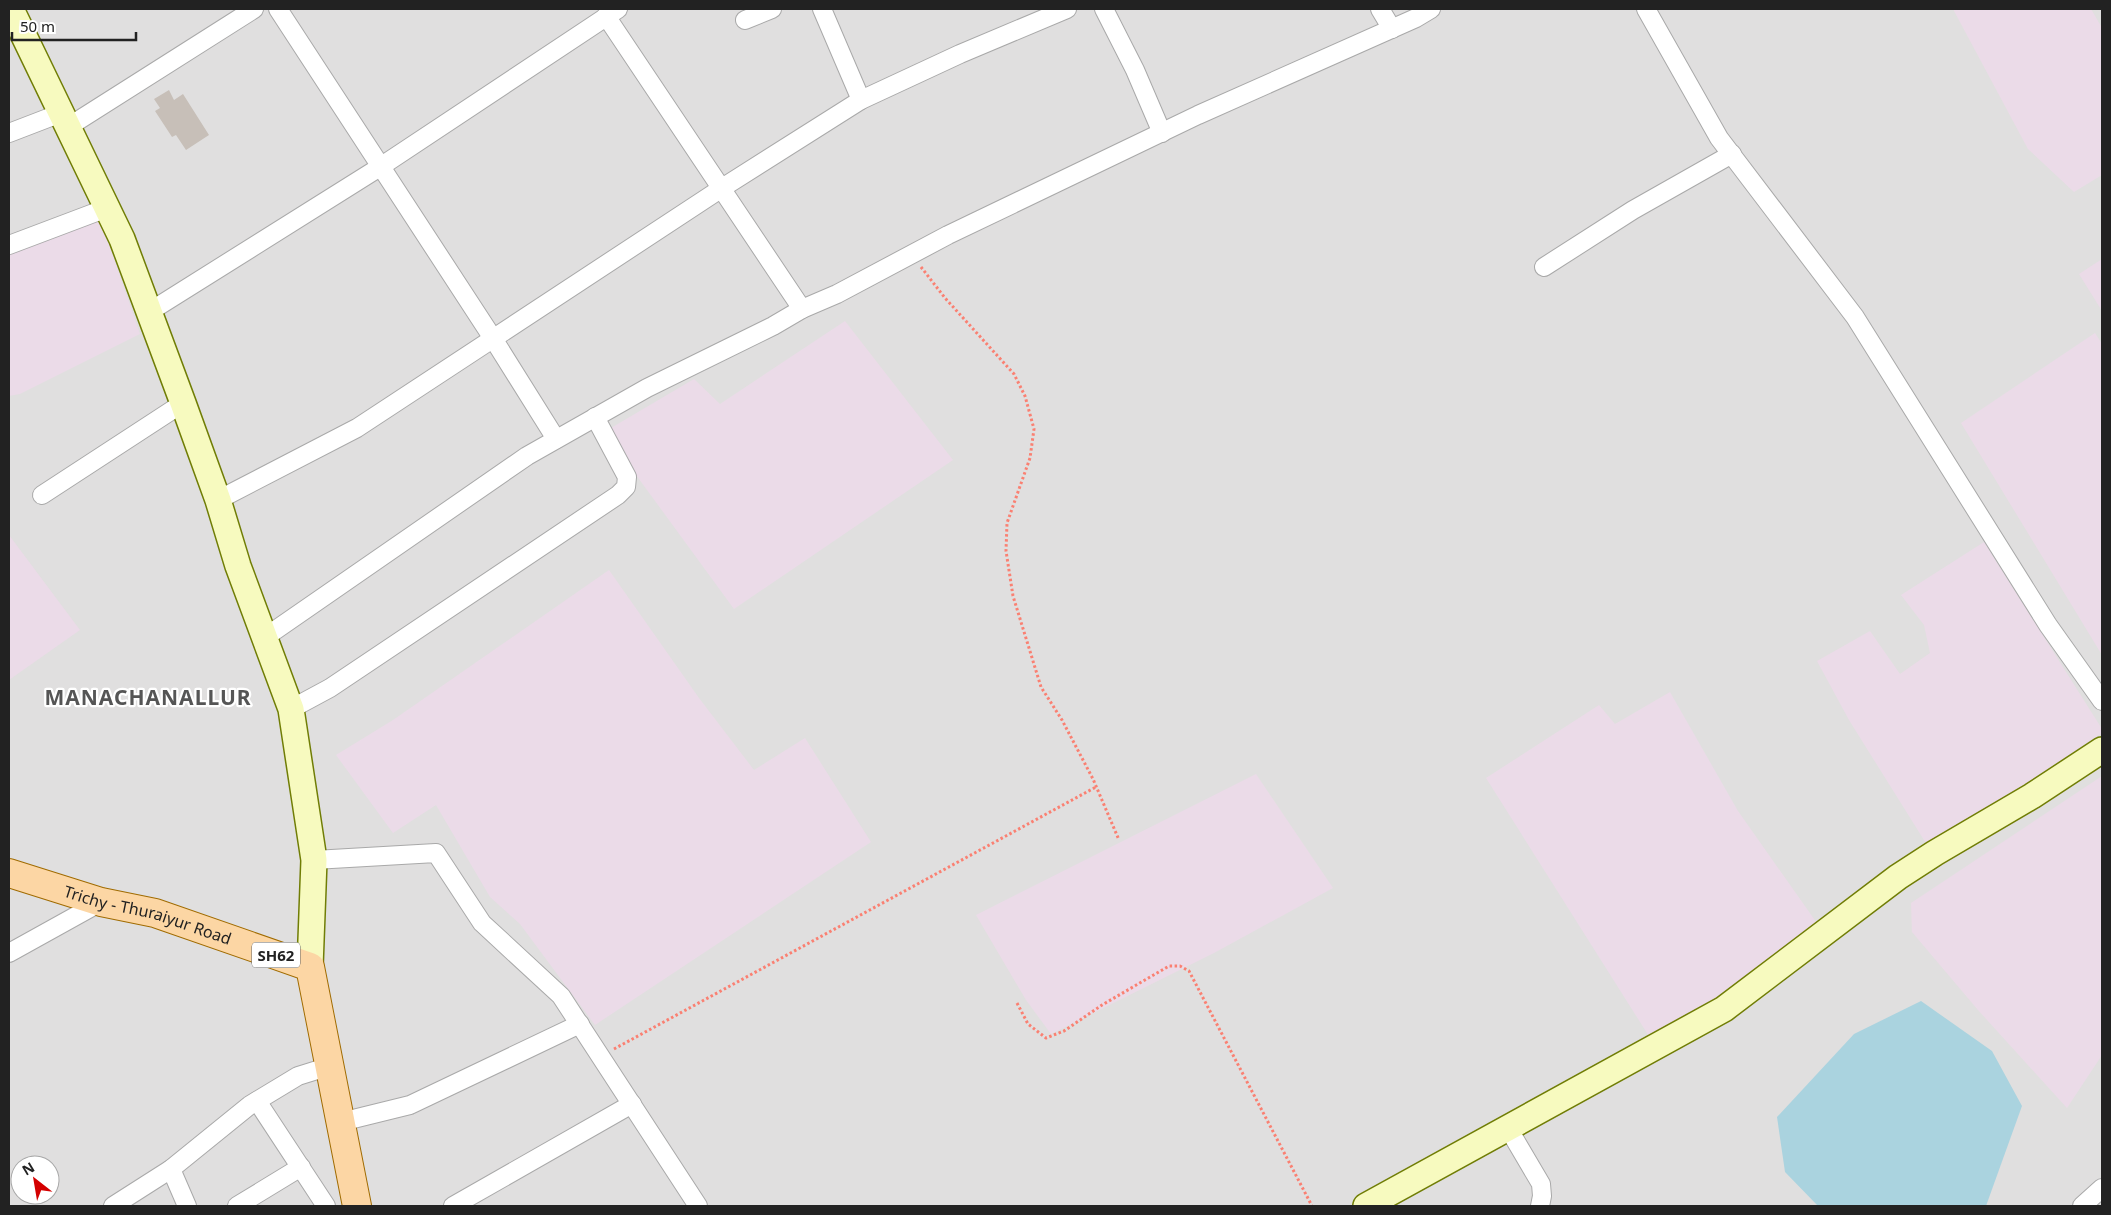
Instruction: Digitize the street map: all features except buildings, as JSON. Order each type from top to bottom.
[{"type":"main road","points":[[11,9],[122,239],[218,500],[238,566],[264,638],[292,709],[314,860],[310,966]]},
{"type":"main road","points":[[1366,1206],[1724,1010],[1898,877],[2032,796],[2102,750]]},
{"type":"main road","name":"Trichy - Thuraiyur Road","points":[[9,873],[101,902],[154,913],[310,966]]},
{"type":"main road","name":"SH62","points":[[310,966],[357,1206]]},
{"type":"street","points":[[9,133],[64,120],[254,9]]},
{"type":"street","points":[[278,9],[556,438]]},
{"type":"street","points":[[745,20],[772,9]]},
{"type":"street","points":[[822,9],[861,100]]},
{"type":"street","points":[[218,500],[357,428],[494,340],[722,188],[861,100],[960,54],[1067,9]]},
{"type":"street","points":[[1104,9],[1135,70],[1162,133]]},
{"type":"street","points":[[1380,9],[1392,29]]},
{"type":"street","points":[[264,638],[527,456],[647,388],[773,326],[802,309],[837,294],[911,255],[1162,133],[1392,29],[1431,9]]},
{"type":"street","points":[[1646,9],[1719,138],[1855,317],[2048,625],[2102,701]]},
{"type":"street","points":[[149,312],[380,167],[612,13],[722,188],[802,309]]},
{"type":"street","points":[[1544,267],[1633,210],[1732,154]]},
{"type":"street","points":[[9,245],[107,208]]},
{"type":"street","points":[[42,495],[183,403]]},
{"type":"street","points":[[292,709],[330,688],[618,495],[626,487],[627,477],[596,417]]},
{"type":"street","points":[[314,860],[436,853],[482,923],[561,996],[698,1206]]},
{"type":"street","points":[[9,953],[101,902]]},
{"type":"street","points":[[341,1122],[410,1105],[580,1024]]},
{"type":"street","points":[[113,1206],[171,1169],[258,1101],[298,1076],[330,1066]]},
{"type":"street","points":[[258,1101],[326,1206]]},
{"type":"street","points":[[453,1206],[632,1104]]},
{"type":"street","points":[[1508,1128],[1541,1184],[1542,1196],[1540,1206]]},
{"type":"street","points":[[237,1206],[301,1167]]},
{"type":"street","points":[[171,1169],[188,1206]]},
{"type":"street","points":[[2082,1206],[2102,1188]]},
{"type":"path","points":[[911,255],[945,298],[1014,374],[1026,396],[1034,428],[1030,458],[1007,523],[1006,551],[1013,596],[1041,687],[1062,720],[1096,787],[1119,840]]},
{"type":"path","points":[[600,1056],[1096,787]]},
{"type":"path","points":[[1017,1003],[1028,1024],[1046,1038],[1064,1031],[1102,1005],[1169,966],[1180,966],[1189,971],[1312,1206]]},
{"type":"shaded area","name":"MANACHANALLUR","points":[[9,9],[2102,9],[2102,1206],[9,1206]]},
{"type":"shaded area","points":[[1953,9],[2091,9],[2102,28],[2102,175],[2074,192],[2028,149]]},
{"type":"shaded area","points":[[99,215],[140,334],[20,394],[9,396],[9,255]]},
{"type":"shaded area","points":[[2102,259],[2102,311],[2079,274]]},
{"type":"shaded area","points":[[845,321],[953,460],[734,609],[628,464],[611,428],[694,379],[720,404]]},
{"type":"shaded area","points":[[2095,333],[2102,344],[2102,655],[1961,423]]},
{"type":"shaded area","points":[[9,535],[80,630],[9,680]]},
{"type":"shaded area","points":[[1984,542],[2102,729],[2102,733],[1929,848],[1849,720],[1817,661],[1870,631],[1900,674],[1930,653],[1924,625],[1901,595]]},
{"type":"shaded area","points":[[609,570],[699,698],[754,770],[805,738],[871,842],[595,1025],[520,924],[490,897],[436,805],[393,833],[336,755],[393,720]]},
{"type":"shaded area","points":[[1670,692],[1738,811],[1819,926],[1721,1001],[1652,1041],[1486,778],[1599,705],[1615,724]]},
{"type":"shaded area","points":[[1256,774],[1333,888],[1214,953],[1051,1034],[1026,1000],[976,915]]},
{"type":"shaded area","points":[[2102,776],[2102,1055],[2067,1108],[1978,1010],[1912,932],[1911,903]]},
{"type":"water","points":[[1921,1001],[1992,1051],[2022,1106],[1986,1206],[1818,1206],[1785,1172],[1777,1117],[1854,1034]]},
{"type":"district","name":"MANACHANALLUR","points":[[148,697]]}]
